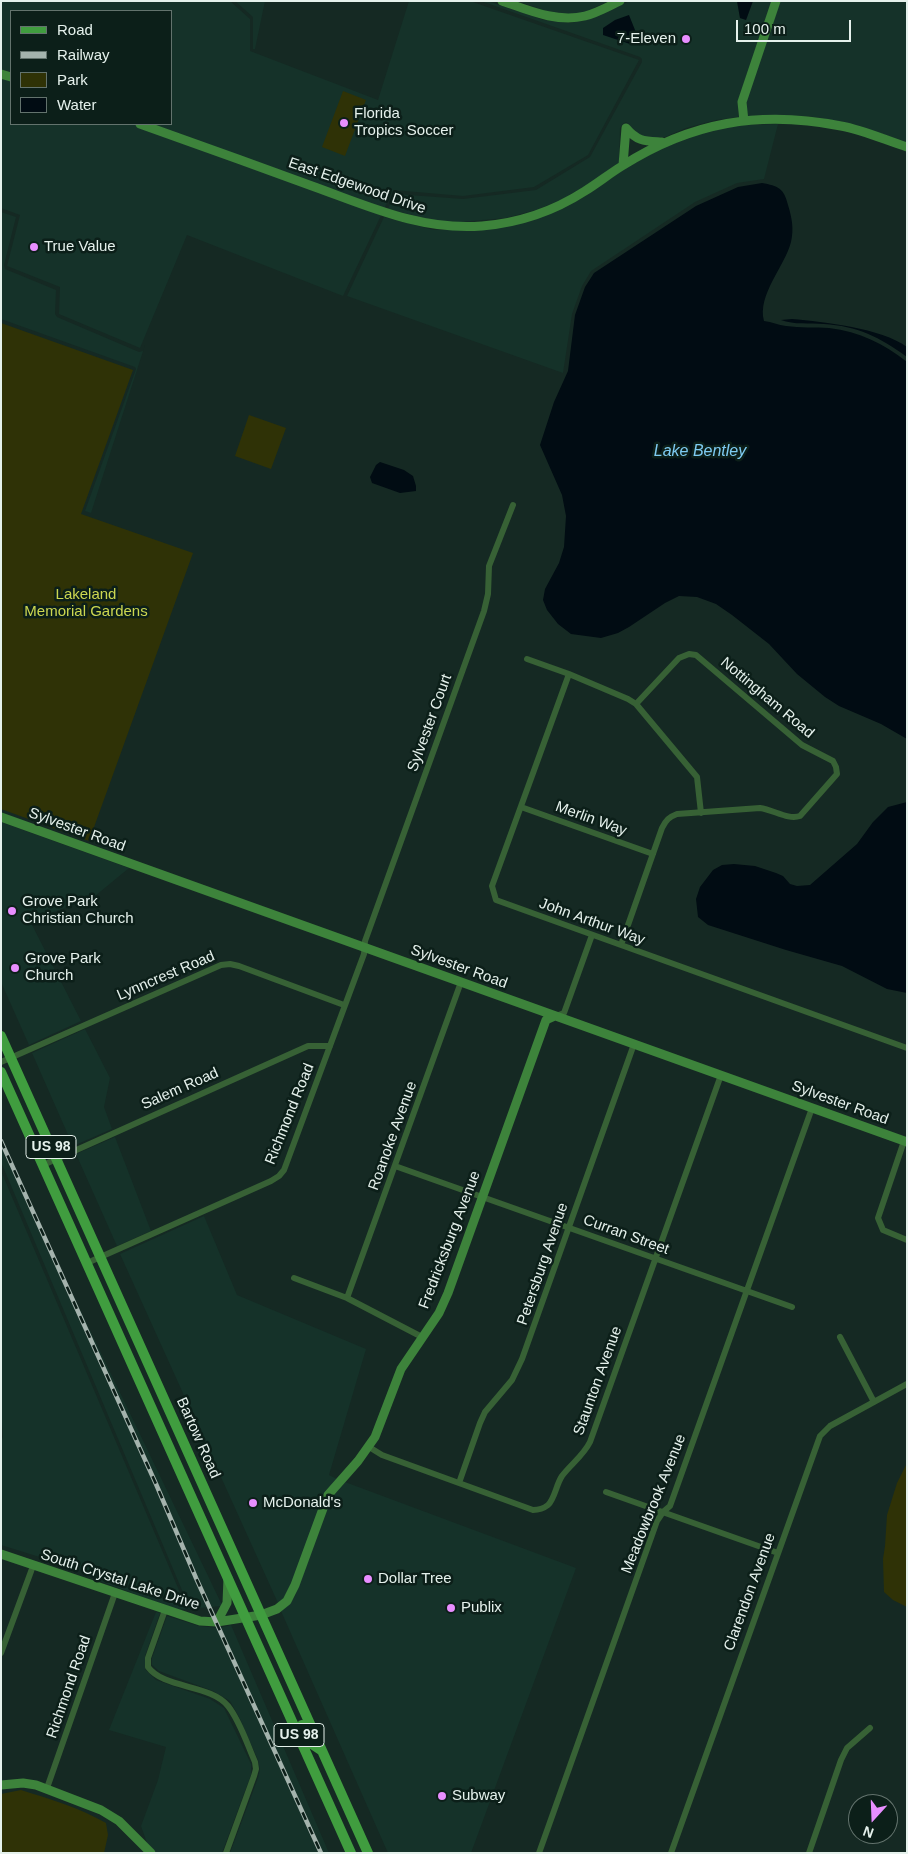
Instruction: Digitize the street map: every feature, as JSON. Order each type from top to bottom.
[{"type":"main road","name":"Bartow Road","points":[[1,1036],[6,1060],[56,1158],[368,1853]]},
{"type":"main road","name":"Bartow Road","points":[[1,1072],[351,1853]]},
{"type":"main road","points":[[285,1706],[293,1710],[312,1744],[322,1751]]},
{"type":"street","points":[[502,1],[545,15],[569,18],[585,16],[620,1]]},
{"type":"street","points":[[744,121],[742,102],[776,1]]},
{"type":"street","name":"East Edgewood Drive","points":[[143,125],[391,214],[435,226],[482,226],[537,214],[562,204],[586,191],[622,165],[665,142],[687,132],[716,125],[776,119],[815,122],[843,126],[907,147]]},
{"type":"street","points":[[622,165],[626,128],[632,135],[642,141],[665,142]]},
{"type":"street","name":"Sylvester Court","points":[[364,948],[484,611],[488,594],[489,566],[513,505]]},
{"type":"street","name":"Nottingham Road","points":[[621,945],[662,828],[670,816],[760,808],[794,818],[800,816],[837,774],[833,761],[802,745],[696,655],[689,654],[679,658],[636,704]]},
{"type":"street","points":[[527,659],[569,674],[636,704],[697,777],[701,813]]},
{"type":"street","name":"John Arthur Way","points":[[569,674],[492,886],[496,900],[907,1048]]},
{"type":"street","name":"Merlin Way","points":[[521,807],[653,854]]},
{"type":"street","name":"Sylvester Road","points":[[1,817],[905,1142]]},
{"type":"street","points":[[555,1016],[564,1013],[592,935]]},
{"type":"street","name":"Richmond Road","points":[[88,1264],[279,1176],[290,1158],[364,954],[364,948]]},
{"type":"street","name":"Lynncrest Road","points":[[6,1060],[221,965],[239,966],[344,1005]]},
{"type":"street","name":"Roanoke Avenue","points":[[347,1298],[461,982]]},
{"type":"street","name":"Fredricksburg Avenue","points":[[261,1615],[277,1609],[287,1601],[295,1585],[328,1495],[369,1447],[375,1437],[401,1369],[439,1313],[448,1293],[546,1020],[555,1016]]},
{"type":"street","name":"Petersburg Avenue","points":[[458,1483],[485,1412],[512,1380],[520,1365],[634,1044]]},
{"type":"street","name":"Salem Road","points":[[43,1165],[308,1046],[330,1046]]},
{"type":"street","name":"Staunton Avenue","points":[[369,1447],[382,1456],[533,1510],[540,1510],[546,1507],[562,1475],[581,1456],[590,1442],[721,1075]]},
{"type":"street","name":"Meadowbrook Avenue","points":[[539,1853],[654,1530],[663,1512],[670,1506],[812,1108]]},
{"type":"street","points":[[905,1142],[878,1218],[883,1230],[907,1240]]},
{"type":"street","name":"Curran Street","points":[[395,1166],[792,1307]]},
{"type":"street","points":[[294,1278],[347,1298],[422,1337]]},
{"type":"street","points":[[840,1337],[874,1402]]},
{"type":"street","name":"Clarendon Avenue","points":[[671,1853],[820,1436],[830,1426],[907,1384]]},
{"type":"street","points":[[606,1492],[778,1553]]},
{"type":"street","name":"South Crystal Lake Drive","points":[[1,1554],[200,1621],[217,1622],[261,1615]]},
{"type":"street","points":[[1,1653],[32,1566]]},
{"type":"street","points":[[217,1622],[227,1603],[228,1578]]},
{"type":"street","name":"Richmond Road","points":[[47,1788],[115,1593]]},
{"type":"street","points":[[165,1610],[148,1658],[148,1666],[158,1676],[211,1695],[227,1705],[255,1762],[254,1776],[226,1853]]},
{"type":"street","points":[[809,1853],[841,1760],[848,1748],[870,1728]]},
{"type":"street","points":[[1,1786],[23,1783],[47,1788],[110,1815],[127,1828],[151,1853]]},
{"type":"shaded area","points":[[1,1],[230,1],[250,19],[250,51],[378,100],[409,1],[470,1],[639,60],[588,155],[534,187],[463,196],[393,190],[343,296],[187,235],[140,348],[59,314],[60,287],[7,266],[20,215],[1,208]]},
{"type":"shaded area","points":[[235,1],[265,1],[255,49],[253,49],[253,17]]},
{"type":"shaded area","points":[[481,1],[488,1],[544,20],[569,23],[586,20],[630,1],[737,1],[740,18],[746,20],[753,1],[772,1],[738,101],[739,117],[716,120],[686,128],[665,137],[643,137],[626,122],[620,128],[619,163],[561,200],[536,210],[506,218],[459,222],[436,221],[388,209],[395,194],[463,199],[536,190],[590,157],[642,62],[640,57]]},
{"type":"shaded area","points":[[517,1],[609,1],[585,12],[569,14],[546,11]]},
{"type":"shaded area","points":[[780,1],[907,1],[907,142],[844,122],[807,116],[748,116],[746,102]]},
{"type":"shaded area","points":[[778,124],[764,179],[737,183],[695,202],[591,271],[582,286],[572,314],[563,373],[347,296],[384,217],[434,230],[482,230],[564,208],[587,195],[626,168],[665,146],[688,137],[717,129],[744,125]]},
{"type":"shaded area","points":[[1,212],[16,217],[4,265],[5,269],[56,290],[55,314],[57,317],[139,352],[143,351],[145,345],[91,513],[85,511],[136,369],[135,367],[1,319]]},
{"type":"shaded area","points":[[1,822],[129,868],[95,896],[30,921],[81,1021],[29,1045],[1,982]]},
{"type":"shaded area","points":[[85,1029],[110,1078],[104,1107],[112,1129],[73,1146],[32,1053]]},
{"type":"shaded area","points":[[115,1137],[151,1231],[117,1246],[76,1154]]},
{"type":"shaded area","points":[[1,1145],[222,1606],[177,1610],[76,1572],[183,1605],[187,1602],[1,1162]]},
{"type":"shaded area","points":[[1,1171],[184,1602],[1,1545],[1,1441],[3,1437],[1,1410]]},
{"type":"shaded area","points":[[204,1216],[237,1295],[366,1349],[329,1475],[337,1479],[325,1493],[292,1583],[284,1598],[278,1603],[120,1254]]},
{"type":"shaded area","points":[[345,1482],[576,1568],[471,1853],[388,1853],[281,1611],[295,1596],[332,1497]]},
{"type":"shaded area","points":[[156,1612],[160,1613],[145,1656],[145,1669],[156,1680],[210,1699],[224,1708],[251,1764],[251,1775],[222,1853],[157,1853],[147,1843],[141,1826],[158,1780],[166,1747],[109,1730]]},
{"type":"shaded area","points":[[167,1616],[199,1626],[219,1628],[231,1625],[329,1853],[230,1853],[258,1778],[260,1769],[258,1760],[230,1701],[213,1691],[159,1671],[152,1665],[152,1658]]},
{"type":"green space","name":"Florida Tropics Soccer","points":[[343,91],[366,100],[345,156],[322,147]]},
{"type":"green space","name":"Lakeland Memorial Gardens","points":[[1,323],[133,370],[81,514],[193,553],[89,841],[1,809]]},
{"type":"green space","points":[[249,415],[286,428],[271,469],[235,456]]},
{"type":"green space","points":[[907,1463],[907,1607],[893,1600],[884,1592],[883,1559],[887,1515],[897,1483]]},
{"type":"green space","points":[[21,1790],[75,1808],[106,1823],[108,1835],[104,1853],[1,1853],[1,1794]]},
{"type":"water","points":[[737,1],[753,1],[746,20],[740,18]]},
{"type":"water","points":[[629,15],[641,45],[633,45],[603,35],[603,28],[615,20]]},
{"type":"water","name":"Lake Bentley","points":[[762,183],[772,185],[782,191],[789,210],[792,228],[792,237],[788,251],[764,301],[764,321],[786,326],[829,328],[851,332],[871,339],[907,362],[907,739],[881,724],[839,706],[825,697],[797,674],[769,644],[716,604],[697,597],[679,596],[618,633],[601,638],[571,634],[558,624],[547,610],[543,600],[545,589],[559,563],[564,547],[566,516],[562,495],[540,445],[554,402],[568,371],[575,315],[585,287],[594,273],[696,206],[738,187]]},
{"type":"water","points":[[792,319],[852,327],[883,335],[907,347],[907,357],[878,338],[858,330],[836,325],[786,322],[781,320]]},
{"type":"water","points":[[380,462],[404,470],[413,476],[416,491],[400,493],[372,483],[370,477],[376,465]]},
{"type":"water","points":[[907,802],[907,993],[887,989],[842,966],[708,925],[698,917],[696,899],[700,887],[713,870],[722,865],[755,866],[783,876],[790,884],[797,886],[810,885],[857,844],[873,822],[888,807]]},
{"type":"railway","points":[[1,1141],[321,1853]]},
{"type":"place","name":"7-Eleven","points":[[686,39]]},
{"type":"place","name":"Florida Tropics Soccer","points":[[344,123]]},
{"type":"place","name":"True Value","points":[[34,247]]},
{"type":"place","name":"Grove Park Christian Church","points":[[12,911]]},
{"type":"place","name":"Grove Park Church","points":[[15,968]]},
{"type":"place","name":"McDonald's","points":[[253,1503]]},
{"type":"place","name":"Dollar Tree","points":[[368,1579]]},
{"type":"place","name":"Publix","points":[[451,1608]]},
{"type":"place","name":"Subway","points":[[442,1796]]}]
